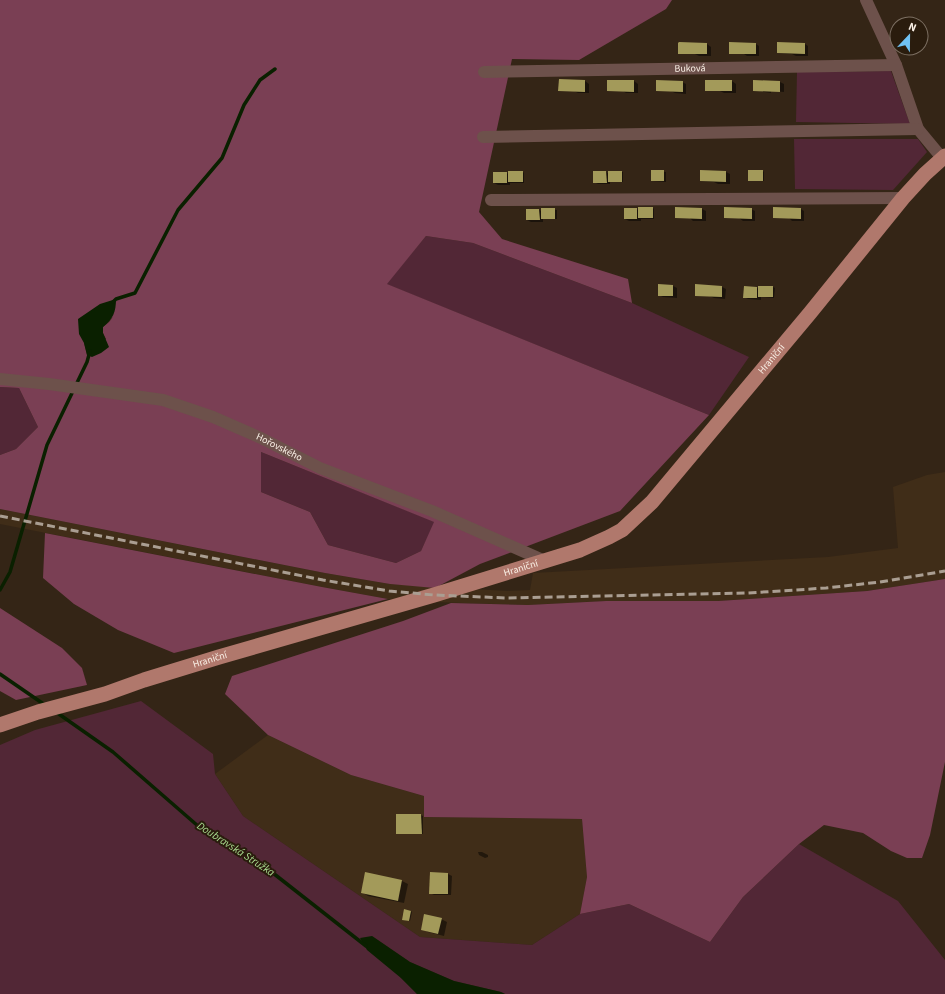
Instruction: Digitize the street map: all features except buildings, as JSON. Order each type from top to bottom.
[{"type":"main road","name":"Hraniční","points":[[0,726],[38,712],[105,694],[144,680],[219,657],[434,595],[545,561],[580,550],[609,537],[631,522],[652,502],[810,313],[903,198],[925,174],[944,157]]},
{"type":"street","points":[[866,0],[896,65],[918,129],[944,157]]},
{"type":"street","name":"Buková","points":[[484,72],[896,65]]},
{"type":"street","points":[[484,137],[918,129]]},
{"type":"street","points":[[492,200],[903,198]]},
{"type":"street","name":"Hořovského","points":[[0,379],[49,384],[163,400],[213,417],[261,438],[320,468],[432,511],[545,561]]},
{"type":"shaded area","points":[[0,0],[672,0],[666,9],[579,60],[512,59],[479,212],[502,239],[628,279],[632,303],[473,243],[426,236],[387,284],[709,415],[620,511],[480,564],[435,588],[390,584],[325,573],[0,509],[0,455],[16,449],[38,427],[19,388],[0,387]],"holes":[[[113,317],[103,327],[103,333],[106,339],[87,355],[84,343]],[[261,452],[434,522],[421,551],[396,563],[328,545],[310,512],[261,492]]]},
{"type":"shaded area","points":[[891,71],[910,124],[796,122],[797,72]]},
{"type":"shaded area","points":[[794,139],[918,139],[927,152],[893,190],[795,189]]},
{"type":"shaded area","points":[[426,236],[473,243],[632,303],[749,357],[709,415],[386,284]]},
{"type":"shaded area","points":[[116,299],[113,315],[103,327],[103,333],[109,347],[92,357],[87,355],[84,343],[79,334],[78,319],[100,304]]},
{"type":"shaded area","points":[[0,387],[19,388],[38,427],[16,449],[0,455]]},
{"type":"shaded area","points":[[261,452],[435,522],[421,551],[396,563],[328,545],[310,512],[261,492]]},
{"type":"shaded area","points":[[945,472],[945,579],[867,591],[718,601],[606,601],[528,605],[388,599],[0,524],[0,509],[325,573],[390,584],[507,591],[530,590],[533,573],[828,557],[898,548],[893,487],[927,475]]},
{"type":"shaded area","points":[[45,533],[388,599],[174,653],[118,630],[74,604],[43,578]]},
{"type":"shaded area","points":[[945,579],[945,762],[930,835],[922,858],[907,858],[891,851],[863,833],[824,825],[799,844],[743,897],[710,942],[629,904],[580,914],[587,877],[582,819],[424,817],[424,796],[351,775],[268,735],[225,694],[232,676],[403,621],[451,603],[528,605],[606,601],[718,601],[867,591]]},
{"type":"shaded area","points":[[0,608],[62,648],[82,668],[87,685],[16,700],[0,691]]},
{"type":"shaded area","points":[[141,701],[213,754],[215,774],[243,816],[420,937],[532,945],[580,914],[629,904],[710,942],[743,897],[799,844],[898,901],[945,960],[945,994],[505,994],[454,981],[410,962],[372,936],[401,978],[417,994],[0,994],[0,745],[35,730]]},
{"type":"shaded area","points":[[268,735],[351,775],[424,796],[424,817],[582,819],[587,877],[580,914],[532,945],[420,937],[243,816],[215,774]]},
{"type":"shaded area","points":[[372,936],[410,962],[454,981],[505,994],[417,994],[401,978],[367,950],[360,938]]},
{"type":"waterway","points":[[113,302],[116,299],[135,293],[178,210],[222,158],[244,105],[260,80],[275,69]]},
{"type":"waterway","points":[[0,590],[10,572],[47,445],[87,362],[90,351]]},
{"type":"waterway","name":"Doubravská Stružka","points":[[0,674],[45,705]]},
{"type":"waterway","name":"Doubravská Stružka","points":[[56,712],[113,752],[198,826],[264,866],[366,946]]},
{"type":"railway","points":[[0,516],[323,580],[389,591],[434,595],[507,598],[748,593],[826,588],[880,582],[945,571]]}]
